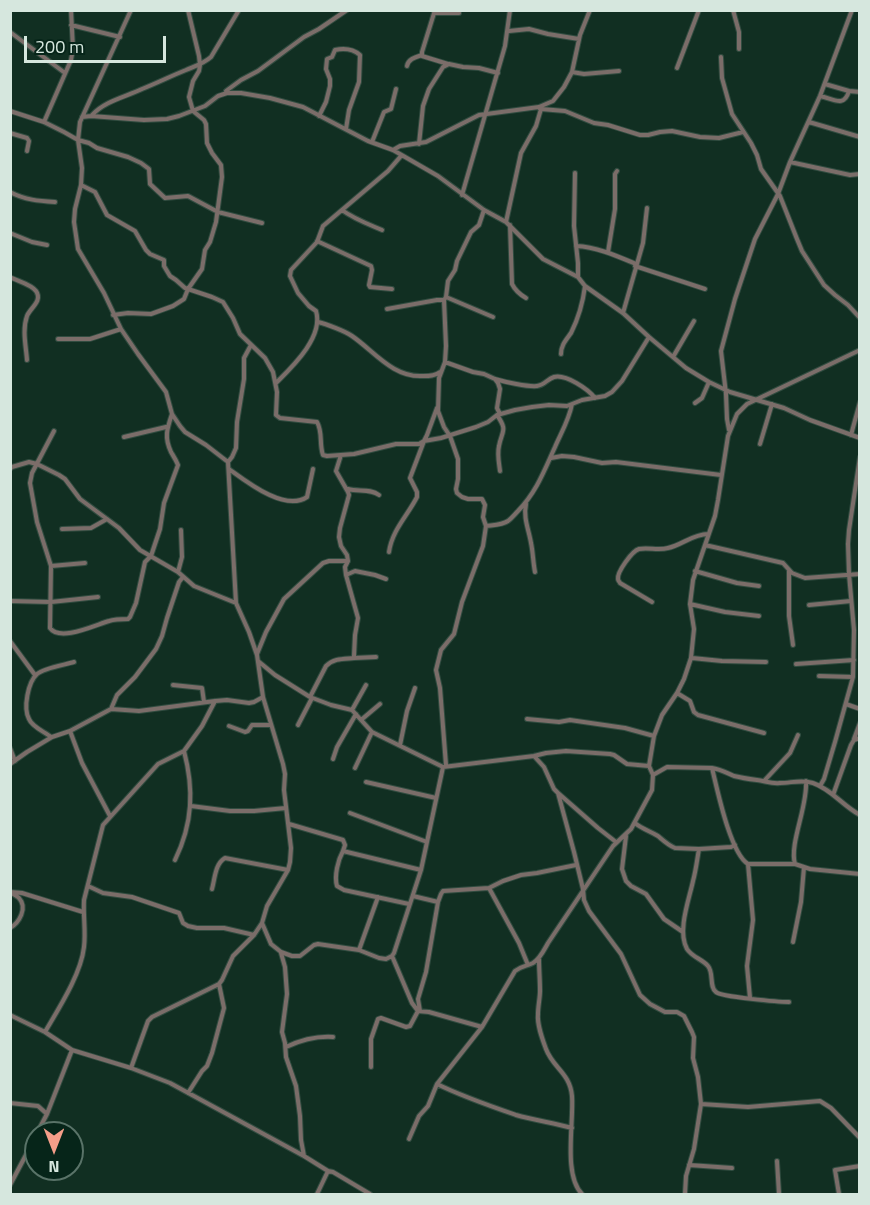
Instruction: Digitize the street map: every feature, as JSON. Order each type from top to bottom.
[{"type":"street","points":[[44,122],[71,60],[73,49],[70,10]]},
{"type":"street","points":[[131,10],[75,131],[81,168],[81,185],[74,222],[78,249],[104,293],[121,329],[166,392],[172,414],[185,432],[228,462]]},
{"type":"street","points":[[114,315],[160,312],[184,299],[202,269],[205,250],[210,242],[218,212],[221,165],[207,143],[206,124],[193,111],[189,94],[200,66],[188,10]]},
{"type":"street","points":[[91,116],[111,102],[185,70],[200,66],[211,57],[239,10]]},
{"type":"street","points":[[81,117],[159,120],[193,111],[205,106],[347,10]]},
{"type":"street","points":[[462,195],[498,73],[508,31],[510,10]]},
{"type":"street","points":[[525,298],[512,284],[508,223],[521,153],[536,126],[540,108],[559,95],[572,72],[579,39],[590,10]]},
{"type":"street","points":[[676,68],[699,10]]},
{"type":"street","points":[[733,10],[739,32],[739,49]]},
{"type":"street","points":[[729,430],[722,351],[735,299],[755,239],[778,194],[809,122],[852,10]]},
{"type":"street","points":[[422,55],[435,12],[459,13]]},
{"type":"street","points":[[71,25],[120,37]]},
{"type":"street","points":[[508,31],[529,29],[579,39]]},
{"type":"street","points":[[10,32],[65,73]]},
{"type":"street","points":[[320,116],[330,86],[326,69],[327,59],[339,49],[356,51],[360,55],[360,76],[349,110],[346,129]]},
{"type":"street","points":[[422,55],[425,58],[449,64],[498,73]]},
{"type":"street","points":[[407,66],[412,58],[422,55]]},
{"type":"street","points":[[721,57],[722,78],[732,114],[754,149],[761,169],[780,196],[796,239],[824,285],[860,318]]},
{"type":"street","points":[[418,144],[423,106],[429,89],[441,69],[449,64]]},
{"type":"street","points":[[572,72],[584,74],[619,71]]},
{"type":"street","points":[[825,84],[860,92]]},
{"type":"street","points":[[372,142],[384,112],[391,109],[396,89]]},
{"type":"street","points":[[820,96],[840,101],[847,99],[849,91]]},
{"type":"street","points":[[218,96],[227,93],[241,93],[303,107],[372,142],[393,150],[438,176],[484,210],[508,223],[543,259],[578,278],[585,286],[623,313],[686,368],[726,390],[784,408],[860,438]]},
{"type":"street","points":[[393,150],[441,135],[474,117],[540,108],[565,111],[594,123],[640,135],[672,131],[700,137],[719,138],[743,132]]},
{"type":"street","points":[[10,111],[44,122],[78,140],[141,163],[149,170],[150,184],[165,198],[188,196],[218,212],[262,223]]},
{"type":"street","points":[[809,122],[860,137]]},
{"type":"street","points":[[64,132],[75,131]]},
{"type":"street","points":[[10,133],[27,138],[29,141],[27,151]]},
{"type":"street","points":[[276,383],[304,354],[318,322],[316,311],[298,293],[290,276],[291,270],[317,241],[323,226],[388,171],[401,156]]},
{"type":"street","points":[[790,162],[850,175],[860,174]]},
{"type":"street","points":[[608,252],[615,209],[615,174],[617,171]]},
{"type":"street","points":[[575,173],[574,226],[578,278]]},
{"type":"street","points":[[81,185],[95,192],[107,215],[135,231],[150,254],[164,260],[164,266],[170,276],[188,289],[223,302],[240,334],[265,358],[273,372],[277,392],[277,416],[317,422],[321,431],[323,455],[354,454],[396,444],[419,444],[489,422],[498,414],[549,405],[567,406],[604,396],[612,392],[622,381],[649,338]]},
{"type":"street","points":[[10,192],[33,200],[55,202]]},
{"type":"street","points":[[623,313],[643,243],[647,208]]},
{"type":"street","points":[[342,210],[363,223],[382,230]]},
{"type":"street","points":[[262,923],[271,944],[281,952],[292,956],[300,956],[318,944],[358,950],[386,959],[394,953],[413,896],[445,766],[440,688],[436,670],[439,654],[454,634],[462,602],[480,555],[486,526],[483,517],[484,501],[462,497],[457,493],[458,459],[438,411],[439,378],[445,362],[445,299],[448,282],[471,232],[479,225],[484,210]]},
{"type":"street","points":[[10,233],[32,242],[47,244]]},
{"type":"street","points":[[317,241],[371,266],[370,287],[392,290]]},
{"type":"street","points":[[576,246],[608,252],[636,265],[705,288]]},
{"type":"street","points":[[10,277],[33,288],[38,294],[36,304],[27,315],[25,339],[27,360]]},
{"type":"street","points":[[561,354],[565,340],[579,313],[585,286]]},
{"type":"street","points":[[387,309],[445,299],[493,317]]},
{"type":"street","points":[[672,357],[694,321]]},
{"type":"street","points":[[318,322],[348,334],[403,374],[429,376],[441,372]]},
{"type":"street","points":[[58,339],[90,339],[121,329]]},
{"type":"street","points":[[131,1068],[148,1021],[152,1017],[219,984],[233,956],[254,935],[262,923],[267,906],[288,870],[291,856],[283,764],[263,697],[256,655],[236,603],[228,462],[236,448],[237,422],[244,379],[244,358],[251,345]]},
{"type":"street","points":[[582,1194],[575,1181],[571,1159],[572,1099],[569,1082],[548,1053],[539,1026],[539,959],[616,842],[626,835],[635,823],[652,790],[653,775],[649,766],[654,736],[662,715],[677,693],[691,658],[694,628],[690,604],[693,580],[718,500],[729,430],[737,414],[747,404],[860,350]]},
{"type":"street","points":[[445,362],[508,384],[513,382],[536,386],[557,376],[580,384],[595,398]]},
{"type":"street","points":[[495,379],[500,389],[498,414],[504,426],[498,448],[500,471]]},
{"type":"street","points":[[695,403],[702,399],[709,382]]},
{"type":"street","points":[[851,435],[860,402]]},
{"type":"street","points":[[486,526],[508,521],[537,488],[563,432],[572,404]]},
{"type":"street","points":[[760,444],[772,404]]},
{"type":"street","points":[[389,552],[394,533],[417,497],[410,478],[438,405]]},
{"type":"street","points":[[54,431],[32,473],[30,483],[37,522],[51,566],[50,628],[55,633],[71,633],[112,620],[128,619],[136,603],[145,562],[151,556],[160,529],[164,503],[178,465],[169,447],[166,427],[172,414]]},
{"type":"street","points":[[124,437],[166,427]]},
{"type":"street","points":[[341,455],[336,471],[349,495],[339,537],[341,546],[347,555],[346,575],[358,618],[354,658]]},
{"type":"street","points":[[551,458],[574,456],[602,463],[616,462],[721,475]]},
{"type":"street","points":[[820,786],[824,779],[853,677],[854,630],[849,574],[849,530],[860,458]]},
{"type":"street","points":[[10,469],[29,462],[65,479],[80,499],[119,528],[140,550],[178,572],[194,586],[236,603]]},
{"type":"street","points":[[228,469],[258,489],[284,501],[302,500],[307,497],[313,469]]},
{"type":"street","points":[[347,488],[358,491],[371,490],[379,495]]},
{"type":"street","points":[[527,501],[524,511],[535,572]]},
{"type":"street","points":[[62,529],[91,528],[106,519]]},
{"type":"street","points":[[178,572],[182,557],[181,530]]},
{"type":"street","points":[[652,602],[618,581],[627,560],[639,549],[670,548],[700,534],[708,534]]},
{"type":"street","points":[[705,545],[783,563],[796,575],[805,578],[860,574]]},
{"type":"street","points":[[256,655],[284,599],[323,563],[348,561]]},
{"type":"street","points":[[51,566],[85,563]]},
{"type":"street","points":[[789,569],[789,616],[793,645]]},
{"type":"street","points":[[346,575],[355,571],[386,579]]},
{"type":"street","points":[[695,571],[737,583],[759,586]]},
{"type":"street","points":[[111,709],[117,695],[135,677],[156,649],[179,582],[183,577]]},
{"type":"street","points":[[10,601],[51,602],[98,597]]},
{"type":"street","points":[[809,605],[851,601]]},
{"type":"street","points":[[690,604],[724,612],[759,616]]},
{"type":"street","points":[[10,641],[35,675]]},
{"type":"street","points":[[298,725],[330,662],[376,657]]},
{"type":"street","points":[[691,658],[766,662]]},
{"type":"street","points":[[257,660],[275,675],[311,697],[352,710],[372,732],[445,766],[566,751],[610,754],[627,764],[649,766]]},
{"type":"street","points":[[796,664],[854,660]]},
{"type":"street","points":[[52,737],[30,722],[26,701],[35,675],[44,670],[74,662]]},
{"type":"street","points":[[819,676],[853,677]]},
{"type":"street","points":[[174,685],[202,688],[204,702]]},
{"type":"street","points":[[352,710],[366,685]]},
{"type":"street","points":[[400,745],[407,711],[415,688]]},
{"type":"street","points":[[677,693],[690,701],[698,716],[764,733]]},
{"type":"street","points":[[10,748],[13,763],[52,737],[111,709],[139,711],[227,700],[249,703],[263,697]]},
{"type":"street","points":[[45,1032],[66,996],[84,951],[84,900],[103,825],[158,764],[184,751],[202,726],[214,701]]},
{"type":"street","points":[[361,720],[380,704]]},
{"type":"street","points":[[846,704],[860,709]]},
{"type":"street","points":[[333,759],[337,747],[356,714]]},
{"type":"street","points":[[527,719],[559,722],[570,720],[625,728],[654,736]]},
{"type":"street","points":[[833,795],[860,723]]},
{"type":"street","points":[[229,726],[245,732],[252,725],[271,725]]},
{"type":"street","points":[[70,730],[82,763],[110,816]]},
{"type":"street","points":[[355,768],[372,732]]},
{"type":"street","points":[[764,781],[790,753],[798,735]]},
{"type":"street","points":[[854,740],[860,738]]},
{"type":"street","points":[[176,860],[183,842],[191,806],[190,771],[184,751]]},
{"type":"street","points":[[534,756],[544,767],[554,789],[616,842]]},
{"type":"street","points":[[653,775],[667,767],[712,768],[737,777],[779,784],[811,782],[860,814]]},
{"type":"street","points":[[712,768],[724,815],[735,845],[748,864],[800,864],[810,870],[860,873]]},
{"type":"street","points":[[366,782],[436,798]]},
{"type":"street","points":[[795,864],[797,835],[807,793],[806,782]]},
{"type":"street","points":[[558,793],[584,900],[589,911],[621,954],[639,995],[665,1012],[677,1012],[684,1016],[694,1037],[693,1058],[701,1104],[694,1149],[686,1176],[685,1194]]},
{"type":"street","points":[[191,806],[230,811],[286,808]]},
{"type":"street","points":[[350,813],[427,842]]},
{"type":"street","points":[[635,823],[671,847],[699,849],[735,845]]},
{"type":"street","points":[[289,824],[343,840],[345,845],[339,858],[335,880],[337,886],[345,890],[409,904]]},
{"type":"street","points":[[626,835],[622,869],[626,881],[646,894],[664,919],[684,933]]},
{"type":"street","points":[[699,849],[684,918],[684,942],[688,951],[710,968],[718,994],[789,1002]]},
{"type":"street","points":[[343,851],[421,870]]},
{"type":"street","points":[[212,889],[217,867],[221,859],[225,858],[288,870]]},
{"type":"street","points":[[748,864],[753,920],[747,966],[750,998]]},
{"type":"street","points":[[371,1067],[371,1039],[378,1019],[406,1027],[410,1026],[419,1011],[418,999],[426,972],[438,902],[444,891],[489,888],[503,880],[521,875],[576,865]]},
{"type":"street","points":[[793,942],[801,902],[804,867]]},
{"type":"street","points":[[88,886],[164,907],[179,913],[183,923],[188,926],[224,928],[254,935]]},
{"type":"street","points":[[489,888],[519,943],[528,965]]},
{"type":"street","points":[[10,892],[22,893],[83,912]]},
{"type":"street","points":[[10,892],[22,903],[20,918],[16,925],[10,928]]},
{"type":"street","points":[[413,896],[438,902]]},
{"type":"street","points":[[358,950],[378,897]]},
{"type":"street","points":[[281,952],[285,967],[287,994],[282,1032],[286,1057],[296,1086],[304,1156]]},
{"type":"street","points":[[392,956],[412,1003],[419,1011],[482,1027]]},
{"type":"street","points":[[409,1139],[419,1116],[428,1106],[437,1084],[482,1027],[515,971],[539,959]]},
{"type":"street","points":[[188,1093],[207,1066],[212,1053],[224,1008],[219,984]]},
{"type":"street","points":[[10,1014],[45,1032],[72,1050],[170,1083],[370,1194]]},
{"type":"street","points":[[286,1047],[312,1038],[333,1037]]},
{"type":"street","points":[[44,1121],[72,1050]]},
{"type":"street","points":[[437,1084],[481,1103],[572,1128]]},
{"type":"street","points":[[701,1104],[748,1107],[820,1101],[831,1108],[860,1138]]},
{"type":"street","points":[[10,1103],[38,1106],[47,1114]]},
{"type":"street","points":[[10,1185],[24,1159]]},
{"type":"street","points":[[777,1161],[779,1194]]},
{"type":"street","points":[[690,1165],[732,1168]]},
{"type":"street","points":[[839,1194],[836,1170],[860,1166]]},
{"type":"street","points":[[317,1194],[328,1171]]}]
